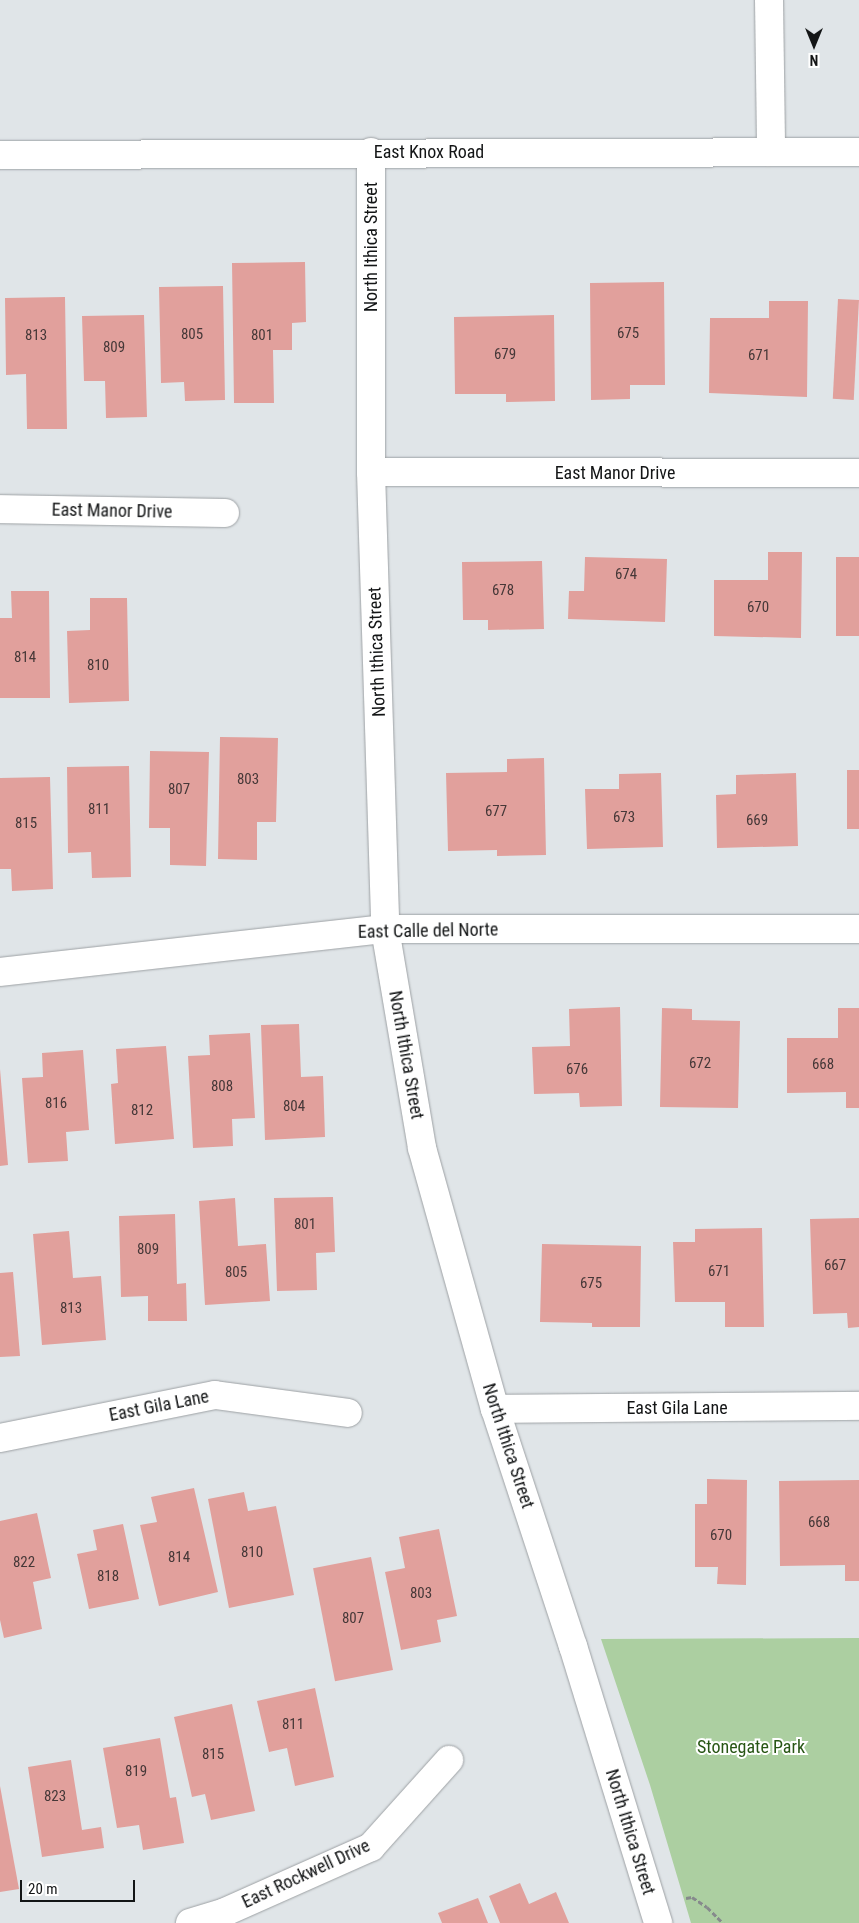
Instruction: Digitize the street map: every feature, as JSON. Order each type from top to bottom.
[{"type":"street","points":[[769,0],[771,152]]},
{"type":"street","name":"North Ithica Street","points":[[371,152],[371,472],[385,929],[422,1148],[495,1409],[574,1646],[658,1923]]},
{"type":"street","name":"East Knox Road","points":[[0,154],[859,152]]},
{"type":"street","name":"East Manor Drive","points":[[371,472],[859,473]]},
{"type":"street","name":"East Manor Drive","points":[[0,509],[225,513]]},
{"type":"street","name":"East Calle del Norte","points":[[0,972],[385,929],[859,929]]},
{"type":"street","name":"East Gila Lane","points":[[0,1438],[215,1395],[348,1413]]},
{"type":"street","name":"East Gila Lane","points":[[495,1409],[859,1406]]},
{"type":"street","name":"East Rockwell Drive","points":[[190,1923],[225,1912],[371,1847],[449,1760]]},
{"type":"green space","name":"Stonegate Park","points":[[859,1638],[859,1923],[691,1923],[650,1785],[601,1639]]},
{"type":"building","points":[[305,262],[306,322],[292,323],[292,350],[273,350],[274,403],[234,403],[232,263]]},
{"type":"building","points":[[664,282],[665,385],[630,385],[630,399],[591,400],[590,283]]},
{"type":"building","points":[[223,286],[225,400],[185,401],[184,382],[161,383],[159,287]]},
{"type":"building","points":[[65,297],[67,429],[27,429],[26,374],[6,375],[5,298]]},
{"type":"building","points":[[838,299],[859,300],[854,400],[833,399]]},
{"type":"building","points":[[769,301],[808,301],[807,397],[709,393],[710,318],[769,318]]},
{"type":"building","points":[[144,315],[147,417],[106,418],[105,381],[84,381],[82,316]]},
{"type":"building","points":[[554,315],[555,401],[506,402],[506,394],[455,394],[454,317]]},
{"type":"building","points":[[768,552],[802,552],[801,638],[714,636],[714,580],[768,580]]},
{"type":"building","points":[[585,557],[667,559],[665,622],[568,619],[569,591],[584,591]]},
{"type":"building","points":[[836,557],[859,557],[859,636],[836,636]]},
{"type":"building","points":[[542,561],[544,629],[488,630],[488,620],[463,620],[462,562]]},
{"type":"building","points":[[11,591],[49,591],[50,698],[0,698],[0,618],[12,618]]},
{"type":"building","points":[[90,598],[127,598],[129,701],[69,703],[67,631],[90,630]]},
{"type":"building","points":[[220,737],[278,738],[276,822],[257,822],[257,860],[218,859]]},
{"type":"building","points":[[150,751],[209,752],[206,866],[170,865],[170,828],[149,828]]},
{"type":"building","points":[[544,758],[546,855],[497,856],[497,850],[448,851],[446,773],[507,772],[507,759]]},
{"type":"building","points":[[129,766],[131,877],[92,878],[91,852],[68,853],[67,767]]},
{"type":"building","points":[[847,770],[859,770],[859,829],[847,829]]},
{"type":"building","points":[[661,773],[663,847],[587,849],[585,789],[619,789],[619,774]]},
{"type":"building","points":[[796,773],[798,846],[717,848],[716,795],[736,794],[736,775]]},
{"type":"building","points":[[50,777],[53,889],[12,891],[11,869],[0,869],[0,778]]},
{"type":"building","points":[[620,1007],[622,1106],[580,1107],[579,1093],[534,1094],[532,1047],[570,1046],[569,1009]]},
{"type":"building","points":[[662,1008],[692,1009],[692,1020],[740,1021],[738,1108],[660,1107]]},
{"type":"building","points":[[838,1008],[859,1008],[859,1108],[846,1108],[846,1092],[787,1093],[787,1038],[838,1038]]},
{"type":"building","points":[[299,1024],[301,1077],[323,1076],[325,1137],[265,1140],[261,1025]]},
{"type":"building","points":[[250,1033],[255,1118],[232,1119],[233,1146],[193,1148],[188,1056],[210,1055],[209,1035]]},
{"type":"building","points":[[166,1046],[174,1139],[115,1144],[111,1084],[118,1083],[116,1049]]},
{"type":"building","points":[[83,1050],[89,1130],[66,1132],[68,1161],[28,1163],[22,1078],[43,1077],[42,1053]]},
{"type":"building","points":[[0,1069],[8,1165],[0,1166]]},
{"type":"building","points":[[333,1197],[335,1252],[316,1253],[317,1290],[277,1291],[274,1198]]},
{"type":"building","points":[[235,1198],[238,1246],[266,1244],[270,1301],[205,1305],[199,1201]]},
{"type":"building","points":[[175,1214],[177,1284],[186,1283],[187,1321],[148,1321],[148,1296],[121,1297],[119,1216]]},
{"type":"building","points":[[859,1218],[859,1327],[848,1328],[847,1313],[813,1314],[810,1219]]},
{"type":"building","points":[[762,1228],[764,1327],[725,1327],[725,1302],[675,1302],[673,1242],[695,1242],[695,1229]]},
{"type":"building","points":[[69,1231],[73,1278],[101,1276],[106,1340],[42,1345],[33,1234]]},
{"type":"building","points":[[542,1244],[641,1246],[640,1327],[592,1327],[592,1323],[540,1322]]},
{"type":"building","points":[[13,1272],[20,1356],[0,1357],[0,1273]]},
{"type":"building","points":[[707,1479],[747,1480],[746,1585],[717,1584],[718,1567],[695,1567],[695,1504],[707,1504]]},
{"type":"building","points":[[859,1480],[859,1581],[845,1581],[845,1565],[780,1566],[779,1481]]},
{"type":"building","points":[[194,1488],[218,1592],[159,1606],[140,1525],[157,1522],[151,1497]]},
{"type":"building","points":[[244,1492],[248,1511],[276,1506],[294,1595],[229,1608],[208,1499]]},
{"type":"building","points":[[37,1513],[51,1578],[33,1582],[42,1629],[4,1638],[0,1620],[0,1521]]},
{"type":"building","points":[[123,1524],[139,1599],[89,1609],[77,1554],[97,1550],[93,1530]]},
{"type":"building","points":[[439,1529],[457,1616],[437,1620],[441,1642],[401,1650],[385,1572],[405,1568],[399,1537]]},
{"type":"building","points":[[371,1557],[393,1670],[335,1681],[313,1568]]},
{"type":"building","points":[[315,1688],[334,1777],[295,1786],[287,1748],[269,1752],[257,1701]]},
{"type":"building","points":[[232,1704],[255,1811],[211,1820],[205,1794],[192,1797],[174,1717]]},
{"type":"building","points":[[160,1738],[170,1798],[176,1797],[184,1843],[143,1850],[139,1825],[117,1828],[103,1748]]},
{"type":"building","points":[[71,1760],[82,1830],[101,1827],[104,1848],[42,1857],[28,1767]]},
{"type":"building","points":[[0,1786],[19,1889],[0,1892]]},
{"type":"building","points":[[520,1883],[529,1904],[556,1892],[569,1923],[500,1923],[489,1896]]},
{"type":"building","points":[[478,1898],[488,1923],[442,1923],[438,1913]]}]
